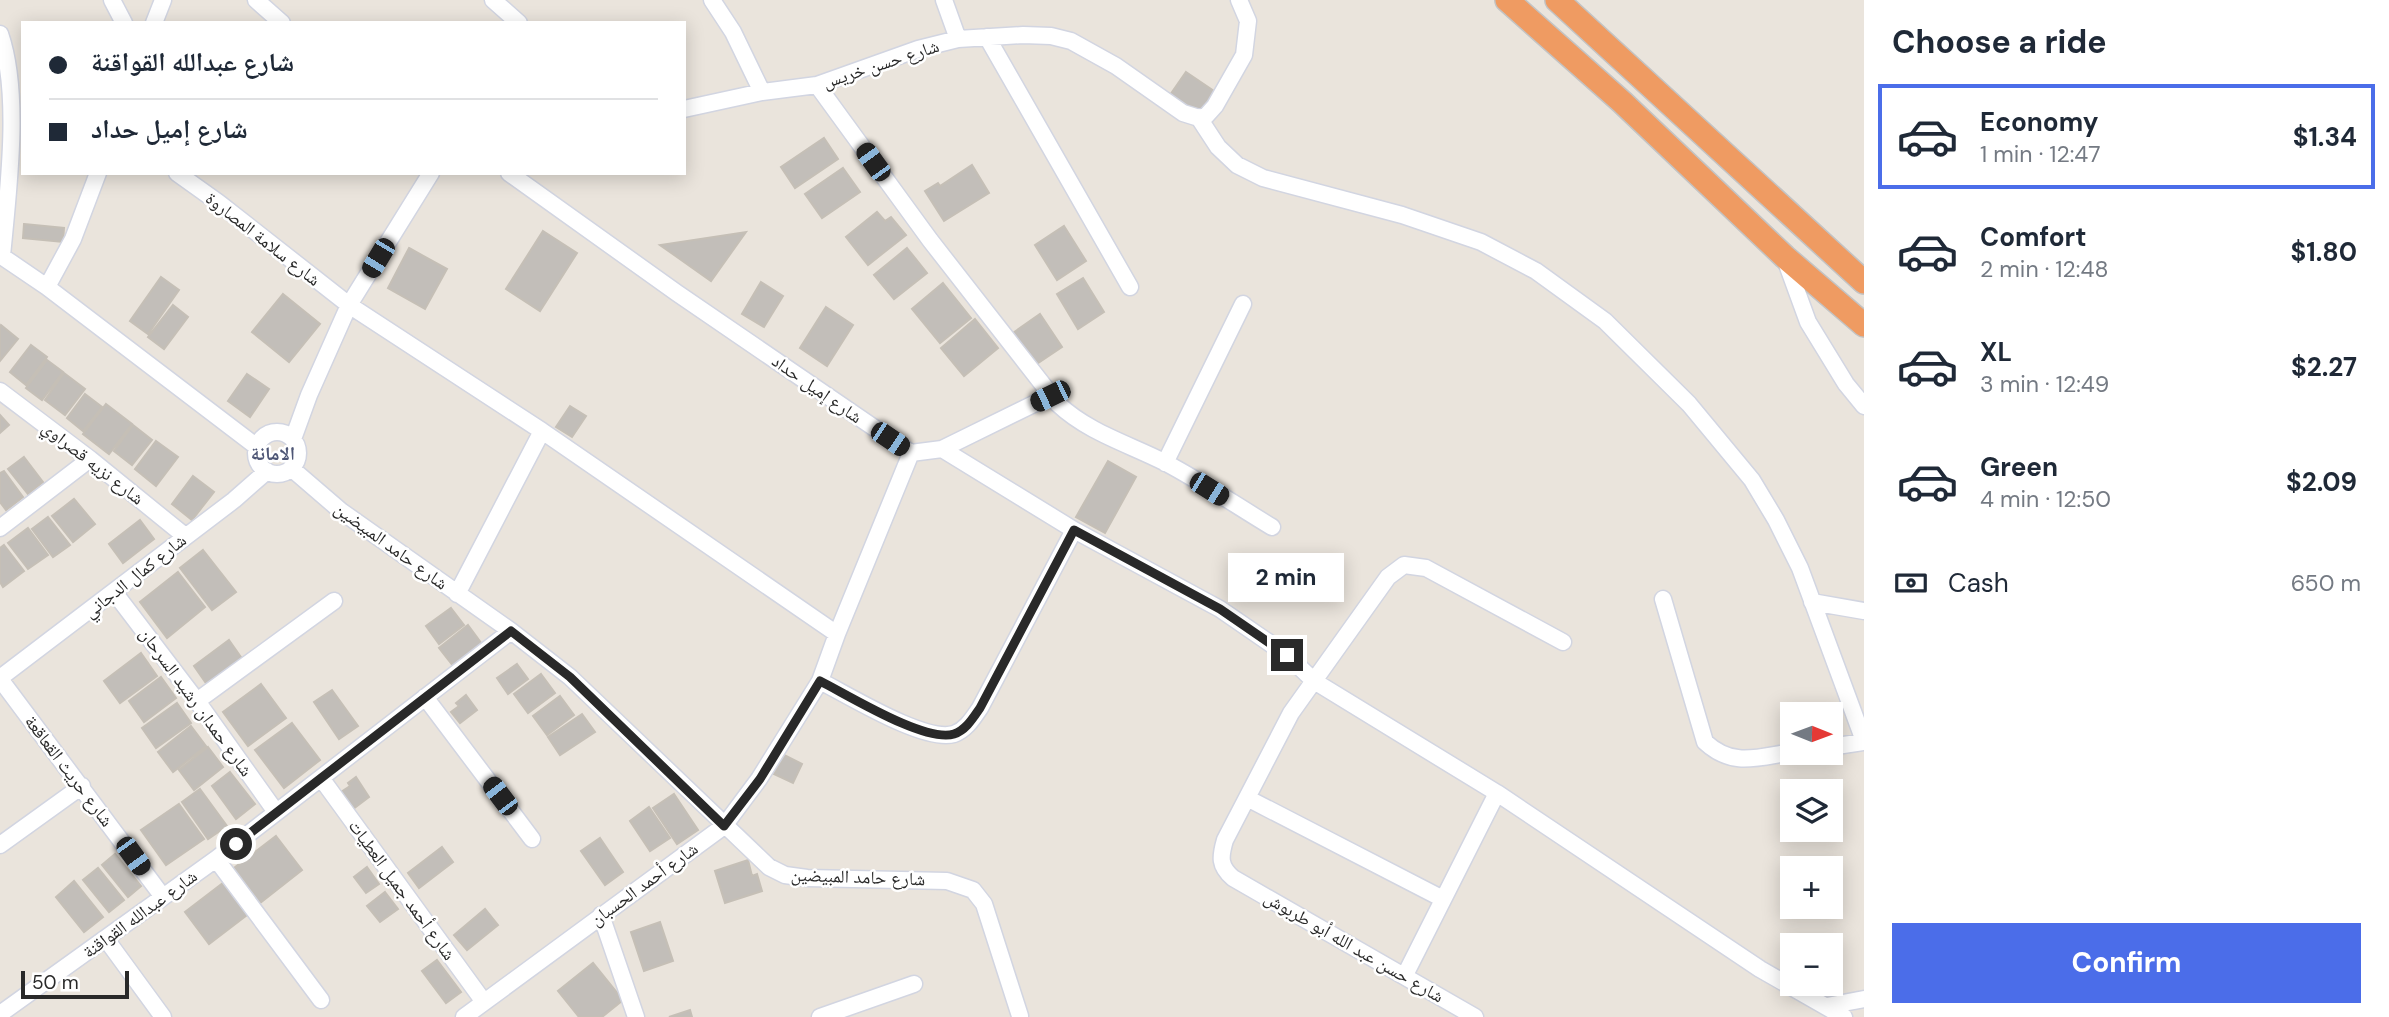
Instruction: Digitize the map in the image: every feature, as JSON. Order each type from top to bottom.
[{"type":"highway","points":[[1507,0],[1622,103],[1785,257],[1864,325]]},
{"type":"highway","points":[[1557,0],[1864,282]]},
{"type":"street","points":[[112,0],[123,21]]},
{"type":"street","points":[[155,21],[163,0]]},
{"type":"street","points":[[256,0],[280,21]]},
{"type":"street","points":[[493,0],[517,21]]},
{"type":"street","points":[[712,0],[733,32],[762,92]]},
{"type":"street","points":[[944,0],[958,40]]},
{"type":"street","points":[[1191,116],[1206,116],[1215,106],[1244,55],[1248,21],[1239,0]]},
{"type":"street","points":[[0,34],[10,77],[9,167],[1,255],[257,447]]},
{"type":"street","name":"شارع حسن خريس","points":[[686,109],[762,92],[817,85],[918,49],[958,40],[1051,36],[1071,41],[1116,66],[1191,116]]},
{"type":"street","points":[[987,37],[1130,287]]},
{"type":"street","points":[[817,85],[930,240],[1050,396],[1070,415],[1097,432],[1165,463],[1272,527]]},
{"type":"street","points":[[1191,116],[1227,156],[1263,178],[1402,215],[1481,242],[1536,271],[1605,321],[1689,404],[1752,480],[1776,520],[1800,568],[1864,742],[1843,745]]},
{"type":"street","points":[[47,287],[73,240],[97,175]]},
{"type":"street","name":"شارع سلامة المصاروة","points":[[180,175],[349,305],[542,431],[837,634]]},
{"type":"street","points":[[286,435],[309,395],[349,305],[430,175]]},
{"type":"street","name":"شارع إميل حداد","points":[[512,175],[677,293],[911,453]]},
{"type":"street","points":[[1785,257],[1808,323],[1846,384],[1864,406]]},
{"type":"street","points":[[1165,463],[1243,303]]},
{"type":"street","name":"شارع نزيه قصراوي","points":[[0,391],[185,536]]},
{"type":"street","points":[[911,453],[942,449],[1050,396]]},
{"type":"street","points":[[457,594],[542,431]]},
{"type":"street","points":[[286,435],[298,454],[291,468],[282,473],[267,471],[257,459],[257,447],[263,437],[286,435]]},
{"type":"street","points":[[942,449],[1074,530],[1220,609],[1267,640],[1314,681],[1497,793],[1760,969],[1844,1017]]},
{"type":"street","name":"شارع أحمد الحسبان","points":[[464,1017],[724,826],[760,779],[820,681],[911,453]]},
{"type":"street","points":[[0,528],[90,459]]},
{"type":"street","name":"شارع حامد المبيضين","points":[[291,468],[341,511],[511,631],[579,685],[769,867],[785,875],[807,878],[947,880],[973,890],[984,904],[1020,1016]]},
{"type":"street","name":"شارع كمال الدجاني","points":[[0,678],[234,500],[267,471]]},
{"type":"street","points":[[820,681],[930,734],[945,736],[957,733],[968,725],[980,708],[1074,530]]},
{"type":"street","points":[[1443,899],[1247,798],[1291,713],[1388,577],[1404,565],[1426,568],[1563,642]]},
{"type":"street","name":"شارع حمدان رشيد السرحان","points":[[114,592],[276,811]]},
{"type":"street","points":[[1663,599],[1705,742],[1725,757],[1742,759],[1780,754]]},
{"type":"street","points":[[197,701],[334,601]]},
{"type":"street","points":[[1812,602],[1864,611]]},
{"type":"street","name":"شارع عبدالله القواقنة","points":[[0,1014],[216,859],[511,631]]},
{"type":"street","name":"شارع حريث القعاقعة","points":[[0,678],[163,897]]},
{"type":"street","points":[[425,697],[532,839]]},
{"type":"street","name":"شارع أحمد جميل العطيات","points":[[321,778],[484,1002]]},
{"type":"street","points":[[0,845],[82,786]]},
{"type":"street","points":[[1405,975],[1497,793]]},
{"type":"street","name":"شارع حسن عبد الله أبو طربوش","points":[[1247,798],[1220,855],[1221,864],[1233,878],[1475,1017]]},
{"type":"street","points":[[216,859],[321,1000]]},
{"type":"street","points":[[601,915],[636,1017]]},
{"type":"street","points":[[106,939],[163,1017]]},
{"type":"street","points":[[820,1017],[914,984]]},
{"type":"street","points":[[1827,1006],[1864,999]]},
{"type":"building","points":[[1186,72],[1214,91],[1198,115],[1170,95]]},
{"type":"building","points":[[824,138],[838,159],[795,188],[781,167]]},
{"type":"building","points":[[972,165],[989,193],[944,221],[925,191],[938,183],[940,186]]},
{"type":"building","points":[[843,168],[860,192],[822,218],[805,194]]},
{"type":"building","points":[[877,212],[885,221],[891,217],[906,235],[868,265],[846,237]]},
{"type":"building","points":[[24,224],[64,228],[63,242],[23,238]]},
{"type":"building","points":[[1064,226],[1086,261],[1057,280],[1035,245]]},
{"type":"building","points":[[543,231],[577,253],[540,311],[506,289]]},
{"type":"building","points":[[746,232],[711,281],[660,245]]},
{"type":"building","points":[[409,248],[447,269],[425,309],[388,288]]},
{"type":"building","points":[[907,248],[927,273],[894,299],[874,275]]},
{"type":"building","points":[[161,277],[179,290],[148,334],[130,321]]},
{"type":"building","points":[[1083,278],[1104,312],[1078,329],[1057,294]]},
{"type":"building","points":[[761,282],[783,296],[764,327],[742,314]]},
{"type":"building","points":[[943,283],[971,318],[940,343],[912,309]]},
{"type":"building","points":[[283,294],[320,324],[289,362],[252,332]]},
{"type":"building","points":[[173,305],[188,317],[164,349],[148,337]]},
{"type":"building","points":[[826,307],[853,325],[827,366],[800,348]]},
{"type":"building","points":[[1040,314],[1062,347],[1032,367],[1010,335]]},
{"type":"building","points":[[975,319],[998,348],[964,376],[941,348]]},
{"type":"building","points":[[1,325],[18,339],[0,361],[0,327]]},
{"type":"building","points":[[31,345],[47,357],[26,385],[10,372]]},
{"type":"building","points":[[47,360],[63,372],[42,400],[26,388]]},
{"type":"building","points":[[64,373],[85,389],[65,415],[45,400]]},
{"type":"building","points":[[247,374],[269,389],[250,417],[228,401]]},
{"type":"building","points":[[85,394],[102,407],[83,431],[67,418]]},
{"type":"building","points":[[106,404],[132,424],[109,454],[83,434]]},
{"type":"building","points":[[570,406],[586,416],[572,437],[556,427]]},
{"type":"building","points":[[0,415],[9,425],[0,433]]},
{"type":"building","points":[[133,425],[152,440],[132,465],[114,451]]},
{"type":"building","points":[[156,441],[178,457],[156,486],[135,469]]},
{"type":"building","points":[[24,457],[43,482],[28,494],[8,469]]},
{"type":"building","points":[[1108,461],[1136,477],[1105,533],[1076,517]]},
{"type":"building","points":[[4,471],[23,497],[6,510],[0,502],[0,473]]},
{"type":"building","points":[[193,476],[214,492],[192,520],[172,504]]},
{"type":"building","points":[[74,499],[95,524],[73,542],[52,516]]},
{"type":"building","points":[[48,517],[70,545],[53,557],[32,529]]},
{"type":"building","points":[[140,520],[154,539],[123,563],[109,544]]},
{"type":"building","points":[[28,528],[48,555],[28,569],[8,543]]},
{"type":"building","points":[[4,545],[24,571],[3,587],[0,582],[0,548]]},
{"type":"building","points":[[203,550],[236,592],[212,610],[180,568]]},
{"type":"building","points":[[178,572],[205,607],[167,638],[140,602]]},
{"type":"building","points":[[451,608],[464,625],[439,644],[426,626]]},
{"type":"building","points":[[468,625],[482,644],[454,667],[439,648]]},
{"type":"building","points":[[229,640],[243,660],[208,686],[194,666]]},
{"type":"building","points":[[141,653],[157,676],[120,703],[104,681]]},
{"type":"building","points":[[517,664],[528,679],[508,694],[497,678]]},
{"type":"building","points":[[541,674],[555,693],[528,713],[514,694]]},
{"type":"building","points":[[161,677],[176,698],[144,722],[129,701]]},
{"type":"building","points":[[261,684],[286,718],[248,746],[223,712]]},
{"type":"building","points":[[332,690],[358,726],[339,739],[314,702]]},
{"type":"building","points":[[466,695],[477,710],[460,723],[451,712],[459,706],[456,703]]},
{"type":"building","points":[[560,696],[574,715],[547,735],[533,716]]},
{"type":"building","points":[[177,703],[191,723],[156,748],[142,728]]},
{"type":"building","points":[[582,714],[595,732],[560,755],[548,737]]},
{"type":"building","points":[[292,723],[320,760],[284,788],[255,750]]},
{"type":"building","points":[[191,726],[206,746],[173,772],[158,752]]},
{"type":"building","points":[[208,747],[223,767],[194,790],[179,770]]},
{"type":"building","points":[[784,755],[802,764],[793,783],[774,774]]},
{"type":"building","points":[[230,772],[255,804],[236,819],[212,786]]},
{"type":"building","points":[[356,777],[369,797],[353,809],[341,792],[350,786],[348,783]]},
{"type":"building","points":[[200,789],[227,826],[208,839],[182,802]]},
{"type":"building","points":[[674,794],[698,830],[677,844],[653,808]]},
{"type":"building","points":[[179,804],[204,839],[166,865],[141,830]]},
{"type":"building","points":[[649,807],[670,838],[650,851],[630,821]]},
{"type":"building","points":[[276,836],[302,870],[260,903],[234,868]]},
{"type":"building","points":[[600,838],[623,872],[605,885],[581,851]]},
{"type":"building","points":[[442,847],[453,862],[419,888],[408,873]]},
{"type":"building","points":[[115,854],[141,886],[128,897],[102,865]]},
{"type":"building","points":[[748,860],[752,876],[757,874],[762,891],[725,903],[715,871]]},
{"type":"building","points":[[367,867],[379,884],[366,893],[354,877]]},
{"type":"building","points":[[98,868],[124,900],[109,912],[83,880]]},
{"type":"building","points":[[74,881],[103,917],[84,932],[56,897]]},
{"type":"building","points":[[223,883],[247,915],[209,944],[185,912]]},
{"type":"building","points":[[385,892],[398,909],[380,922],[367,906]]},
{"type":"building","points":[[485,909],[498,925],[467,950],[454,935]]},
{"type":"building","points":[[660,922],[673,961],[644,971],[631,932]]},
{"type":"building","points":[[437,960],[461,992],[446,1003],[422,971]]},
{"type":"building","points":[[593,963],[623,1000],[602,1017],[579,1017],[558,991]]},
{"type":"building","points":[[690,1010],[692,1017],[669,1017]]},
{"type":"district","name":"الامانة","points":[[273,453]]},
{"type":"route","points":[[236,844],[511,631],[570,677],[724,826],[760,779],[820,681],[930,734],[945,736],[957,733],[968,725],[980,708],[1074,530],[1220,609],[1287,655]]}]
